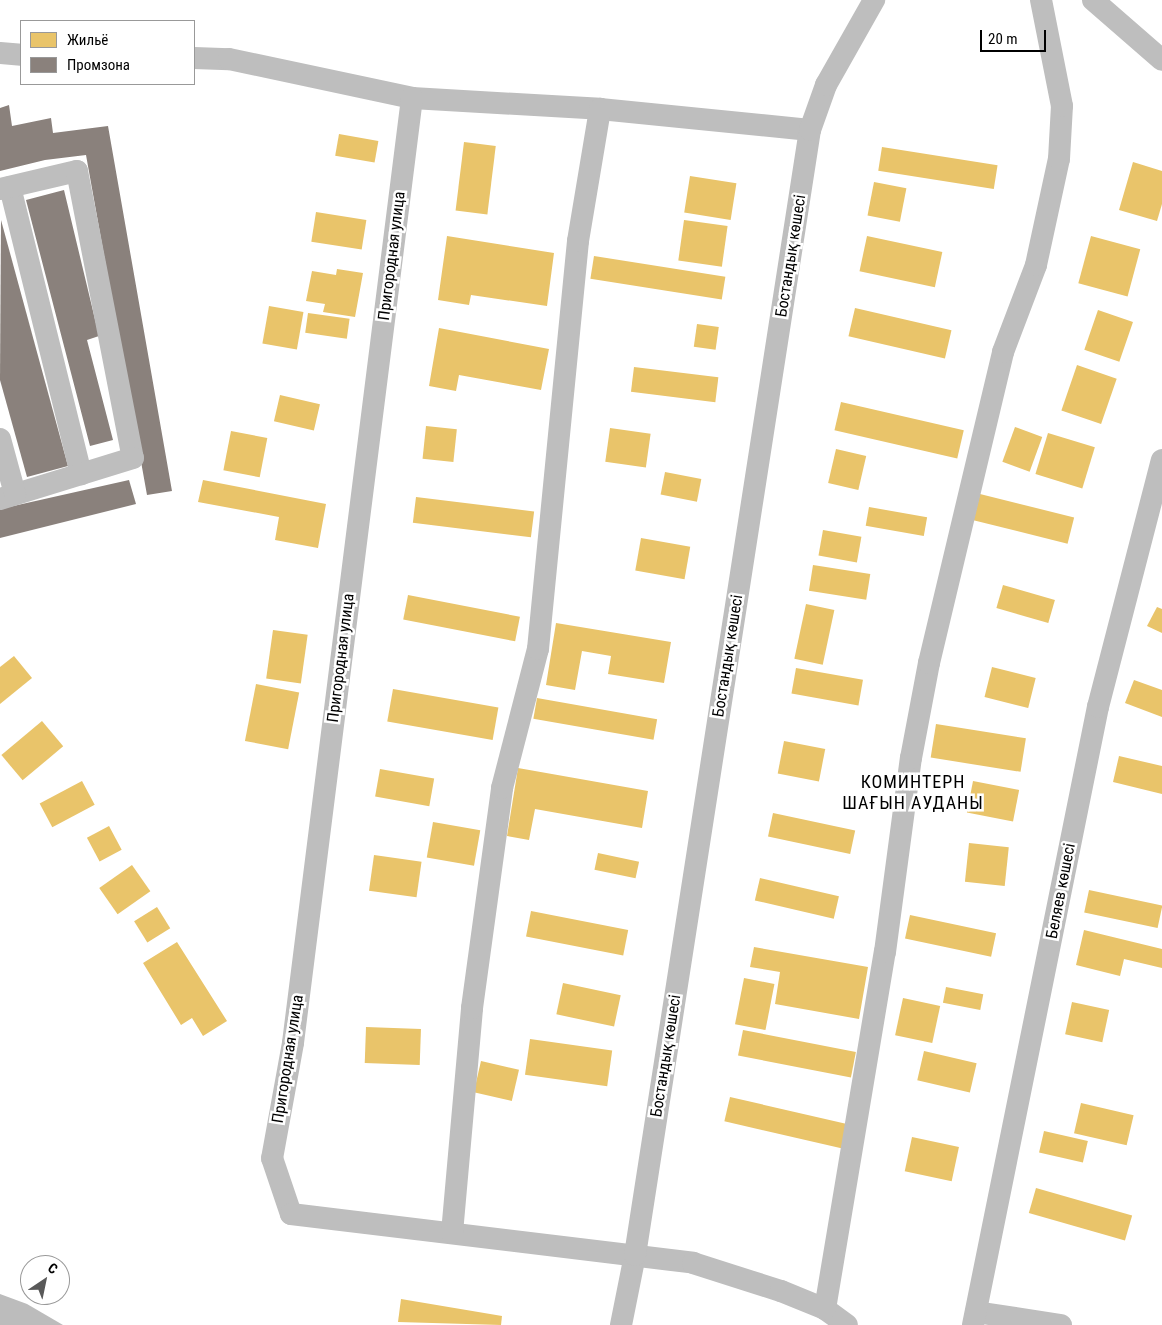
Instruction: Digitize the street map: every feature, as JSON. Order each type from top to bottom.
[{"type":"street","name":"Бостандық көшесі","points":[[620,1325],[635,1255],[810,130],[826,85],[874,0]]},
{"type":"street","points":[[826,1309],[885,952],[911,758],[929,663],[1003,352],[1036,265],[1059,160],[1062,106],[1040,0]]},
{"type":"street","points":[[1093,0],[1162,60]]},
{"type":"street","points":[[0,54],[20,54]]},
{"type":"street","points":[[195,58],[229,59],[412,98],[600,109],[810,130]]},
{"type":"street","name":"Пригородная улица","points":[[412,98],[293,1043],[272,1158],[291,1214],[452,1233]]},
{"type":"street","points":[[600,109],[578,241],[538,649],[502,788],[472,1008],[452,1233],[693,1263],[781,1290],[826,1309],[847,1325]]},
{"type":"street","points":[[0,438],[8,496],[81,474],[133,458],[77,171],[5,188],[81,474]]},
{"type":"street","name":"Беляев көшесі","points":[[975,1319],[1098,707],[1162,460]]},
{"type":"street","points":[[975,1319],[1061,1325]]},
{"type":"shaded area","points":[[0,1294],[20,1301],[20,1305],[29,1305],[63,1325],[0,1325]]},
{"type":"building: Жильё","points":[[339,134],[378,141],[375,163],[335,156]]},
{"type":"building: Жильё","points":[[464,142],[496,146],[487,214],[456,210]]},
{"type":"building: Жильё","points":[[882,147],[998,165],[994,189],[878,171]]},
{"type":"building: Жильё","points":[[1133,162],[1162,171],[1162,204],[1157,221],[1119,210]]},
{"type":"building: Жильё","points":[[690,176],[736,183],[731,220],[684,213]]},
{"type":"building: Жильё","points":[[874,182],[906,188],[900,222],[868,215]]},
{"type":"building: Жильё","points":[[316,212],[366,220],[362,250],[311,242]]},
{"type":"building: Жильё","points":[[684,220],[728,226],[722,267],[678,261]]},
{"type":"building: Жильё","points":[[447,236],[554,253],[547,306],[471,295],[469,305],[438,300]]},
{"type":"building: Жильё","points":[[867,236],[942,252],[935,287],[860,271]]},
{"type":"building: Жильё","points":[[1091,236],[1140,249],[1128,297],[1078,283]]},
{"type":"building: Жильё","points":[[594,256],[725,277],[722,300],[590,279]]},
{"type":"building: Жильё","points":[[337,269],[363,273],[355,317],[323,312],[325,304],[306,301],[312,271],[336,275]]},
{"type":"building: Жильё","points":[[269,306],[303,312],[297,350],[262,343]]},
{"type":"building: Жильё","points":[[855,308],[951,330],[945,359],[848,336]]},
{"type":"building: Жильё","points":[[1098,310],[1133,322],[1119,362],[1084,350]]},
{"type":"building: Жильё","points":[[308,313],[350,319],[347,339],[305,333]]},
{"type":"building: Жильё","points":[[697,324],[719,327],[716,350],[694,347]]},
{"type":"building: Жильё","points":[[439,328],[549,349],[541,390],[459,375],[456,391],[429,386]]},
{"type":"building: Жильё","points":[[1077,365],[1117,379],[1101,424],[1061,410]]},
{"type":"building: Жильё","points":[[634,367],[718,377],[715,402],[631,392]]},
{"type":"building: Жильё","points":[[280,395],[320,404],[314,431],[274,421]]},
{"type":"building: Жильё","points":[[841,402],[964,430],[957,459],[834,430]]},
{"type":"building: Жильё","points":[[426,426],[457,429],[453,462],[423,459]]},
{"type":"building: Жильё","points":[[1015,427],[1042,437],[1030,472],[1002,462]]},
{"type":"building: Жильё","points":[[610,428],[651,434],[646,467],[605,462]]},
{"type":"building: Жильё","points":[[231,431],[267,438],[260,477],[223,470]]},
{"type":"building: Жильё","points":[[1048,433],[1095,447],[1082,488],[1035,474]]},
{"type":"building: Жильё","points":[[836,449],[866,456],[858,490],[828,483]]},
{"type":"building: Жильё","points":[[665,472],[701,479],[697,502],[661,495]]},
{"type":"building: Жильё","points":[[203,480],[326,504],[318,548],[275,540],[279,517],[198,502]]},
{"type":"building: Жильё","points":[[980,494],[1074,517],[1068,544],[973,520]]},
{"type":"building: Жильё","points":[[416,497],[534,512],[531,537],[413,523]]},
{"type":"building: Жильё","points":[[869,507],[927,517],[924,536],[866,526]]},
{"type":"building: Жильё","points":[[823,530],[861,537],[857,562],[818,556]]},
{"type":"building: Жильё","points":[[641,538],[690,547],[685,579],[635,570]]},
{"type":"building: Жильё","points":[[813,565],[870,574],[866,600],[809,591]]},
{"type":"building: Жильё","points":[[1003,585],[1055,600],[1048,623],[996,608]]},
{"type":"building: Жильё","points":[[408,595],[520,617],[515,641],[403,620]]},
{"type":"building: Жильё","points":[[806,604],[834,610],[823,665],[794,659]]},
{"type":"building: Жильё","points":[[1157,607],[1162,609],[1162,633],[1147,626]]},
{"type":"building: Жильё","points":[[556,623],[671,642],[664,683],[608,674],[611,656],[582,651],[575,690],[546,685]]},
{"type":"building: Жильё","points":[[273,630],[308,635],[301,683],[266,679]]},
{"type":"building: Жильё","points":[[14,656],[32,678],[0,704],[0,667]]},
{"type":"building: Жильё","points":[[992,667],[1036,678],[1028,708],[985,697]]},
{"type":"building: Жильё","points":[[796,668],[863,680],[858,705],[791,694]]},
{"type":"building: Жильё","points":[[1134,680],[1162,690],[1162,717],[1125,703]]},
{"type":"building: Жильё","points":[[256,684],[299,692],[288,749],[245,741]]},
{"type":"building: Жильё","points":[[393,689],[498,708],[493,740],[387,721]]},
{"type":"building: Жильё","points":[[537,698],[657,719],[653,740],[533,719]]},
{"type":"building: Жильё","points":[[42,721],[63,746],[23,780],[1,755]]},
{"type":"building: Жильё","points":[[936,724],[1026,738],[1021,772],[931,758]]},
{"type":"building: Жильё","points":[[784,741],[825,749],[819,781],[778,773]]},
{"type":"building: Жильё","points":[[1119,756],[1162,766],[1162,794],[1113,782]]},
{"type":"building: Жильё","points":[[518,768],[648,791],[642,828],[535,809],[529,840],[507,836]]},
{"type":"building: Жильё","points":[[380,769],[434,779],[429,806],[375,797]]},
{"type":"building: Жильё","points":[[82,781],[95,805],[52,827],[40,804]]},
{"type":"building: Жильё","points":[[973,781],[1019,790],[1013,821],[967,812]]},
{"type":"building: Жильё","points":[[773,813],[855,830],[850,854],[768,836]]},
{"type":"building: Жильё","points":[[433,822],[480,830],[474,866],[427,857]]},
{"type":"building: Жильё","points":[[109,826],[122,850],[100,862],[87,838]]},
{"type":"building: Жильё","points":[[969,843],[1009,847],[1005,886],[965,882]]},
{"type":"building: Жильё","points":[[598,853],[639,862],[636,878],[594,870]]},
{"type":"building: Жильё","points":[[374,855],[422,862],[417,897],[369,891]]},
{"type":"building: Жильё","points":[[132,865],[150,891],[118,914],[99,888]]},
{"type":"building: Жильё","points":[[760,878],[839,896],[834,919],[755,900]]},
{"type":"building: Жильё","points":[[1089,890],[1162,906],[1158,928],[1084,912]]},
{"type":"building: Жильё","points":[[157,907],[170,928],[147,943],[134,921]]},
{"type":"building: Жильё","points":[[531,911],[628,930],[623,955],[526,937]]},
{"type":"building: Жильё","points":[[910,915],[996,933],[991,957],[905,938]]},
{"type":"building: Жильё","points":[[1084,930],[1162,949],[1162,968],[1124,959],[1120,976],[1076,965]]},
{"type":"building: Жильё","points":[[177,942],[227,1021],[203,1036],[192,1018],[181,1025],[143,963]]},
{"type":"building: Жильё","points":[[754,947],[868,967],[859,1019],[775,1004],[780,972],[750,967]]},
{"type":"building: Жильё","points":[[744,978],[774,984],[765,1030],[735,1024]]},
{"type":"building: Жильё","points":[[563,983],[621,995],[614,1027],[556,1014]]},
{"type":"building: Жильё","points":[[946,987],[983,994],[980,1010],[943,1003]]},
{"type":"building: Жильё","points":[[903,998],[940,1006],[932,1043],[895,1035]]},
{"type":"building: Жильё","points":[[1072,1002],[1109,1010],[1102,1042],[1065,1034]]},
{"type":"building: Жильё","points":[[366,1027],[421,1029],[420,1065],[365,1063]]},
{"type":"building: Жильё","points":[[743,1030],[856,1052],[851,1077],[738,1056]]},
{"type":"building: Жильё","points":[[530,1039],[612,1051],[607,1086],[525,1075]]},
{"type":"building: Жильё","points":[[924,1051],[977,1063],[970,1092],[917,1080]]},
{"type":"building: Жильё","points":[[481,1061],[519,1070],[512,1101],[474,1092]]},
{"type":"building: Жильё","points":[[730,1097],[847,1124],[841,1148],[724,1121]]},
{"type":"building: Жильё","points":[[1081,1103],[1134,1115],[1127,1145],[1074,1133]]},
{"type":"building: Жильё","points":[[1044,1131],[1088,1141],[1083,1163],[1039,1152]]},
{"type":"building: Жильё","points":[[912,1137],[959,1147],[952,1181],[905,1171]]},
{"type":"building: Жильё","points":[[1036,1188],[1132,1216],[1125,1241],[1029,1213]]},
{"type":"building: Жильё","points":[[401,1299],[502,1316],[501,1325],[398,1322]]},
{"type":"building: Промзона","points":[[9,105],[12,126],[51,118],[53,133],[108,126],[172,491],[147,495],[86,155],[45,160],[0,171],[0,108]]},
{"type":"building: Промзона","points":[[64,190],[99,336],[87,340],[113,440],[90,446],[26,200]]},
{"type":"building: Промзона","points":[[1,220],[68,466],[27,477],[0,380]]},
{"type":"building: Промзона","points":[[129,480],[136,504],[0,538],[0,509]]},
{"type":"district","name":"КОМИНТЕРН ШАҒЫН АУДАНЫ","points":[[913,793]]}]
